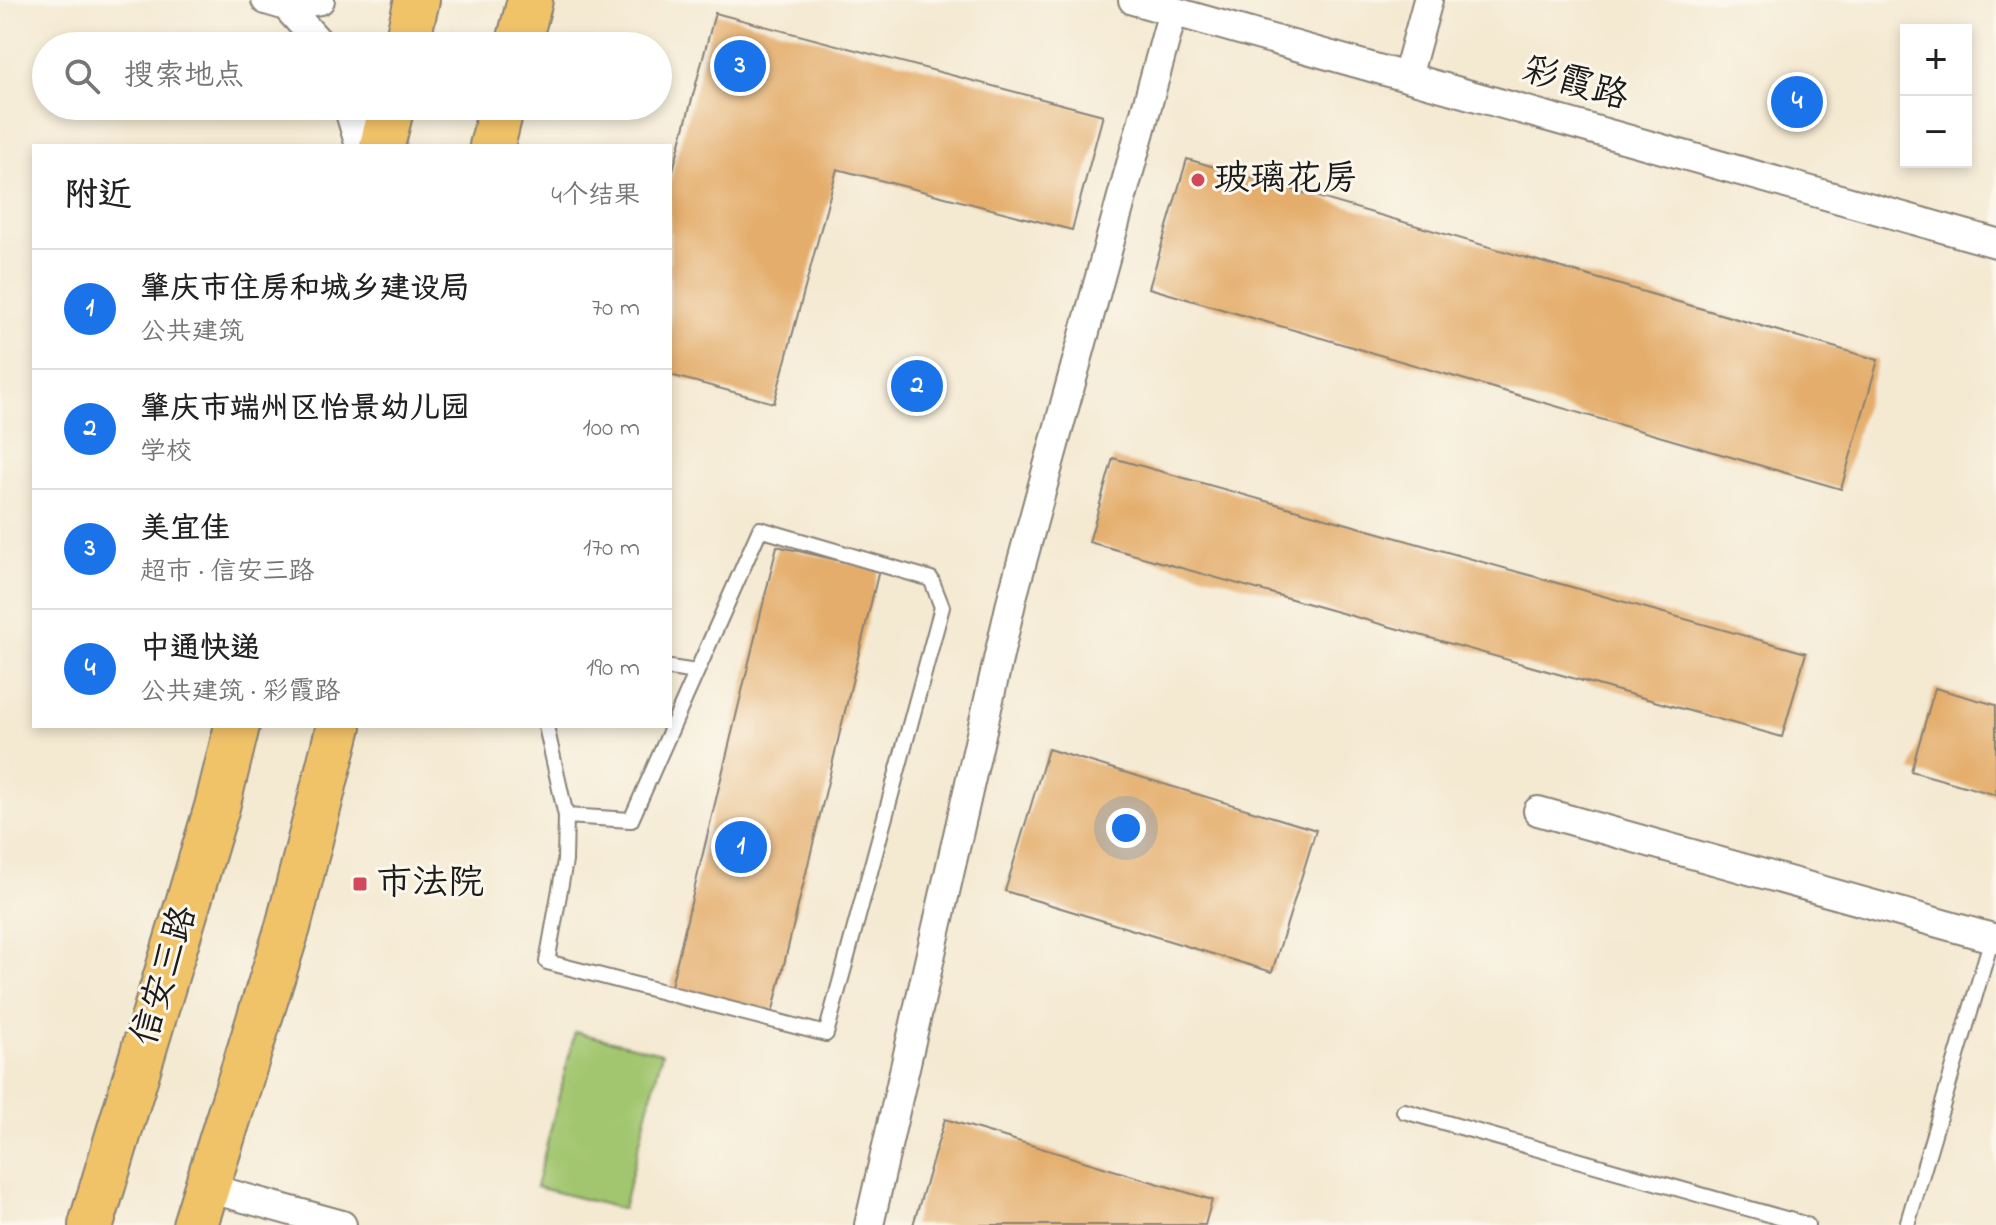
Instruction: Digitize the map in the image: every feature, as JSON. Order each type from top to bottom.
[{"type":"main road","points":[[409,32],[417,0]]},
{"type":"main road","points":[[522,32],[531,1]]},
{"type":"main road","points":[[382,144],[388,120]]},
{"type":"main road","points":[[492,144],[498,120]]},
{"type":"main road","name":"信安三路","points":[[91,1225],[217,807],[237,728]]},
{"type":"main road","points":[[201,1206],[288,927],[338,728]]},
{"type":"street","points":[[276,3],[320,0]]},
{"type":"street","name":"彩霞路","points":[[1133,0],[1996,243]]},
{"type":"street","points":[[1407,77],[1428,0]]},
{"type":"street","points":[[276,3],[307,32]]},
{"type":"street","points":[[869,1225],[1013,594],[1173,11]]},
{"type":"street","points":[[352,120],[359,144]]},
{"type":"street","points":[[1538,811],[1994,938]]},
{"type":"street","points":[[201,1206],[342,1225]]},
{"type":"lane","points":[[546,728],[566,816],[565,861],[547,962],[826,1034],[942,607],[931,579],[760,529],[672,727]]},
{"type":"lane","points":[[672,668],[696,672]]},
{"type":"lane","points":[[566,816],[631,820],[671,728]]},
{"type":"lane","points":[[1907,1225],[1994,938]]},
{"type":"lane","points":[[1404,1111],[1807,1225]]},
{"type":"green space","points":[[575,1032],[662,1053],[623,1209],[536,1187]]},
{"type":"building","points":[[715,13],[1103,115],[1072,230],[837,169],[774,403],[672,376],[672,174]]},
{"type":"building","points":[[1187,159],[1878,360],[1841,489],[1149,288]]},
{"type":"building","points":[[1113,458],[1806,653],[1782,737],[1089,542]]},
{"type":"building","points":[[777,546],[879,570],[772,1014],[670,990]]},
{"type":"building","points":[[1935,688],[1996,705],[1996,795],[1911,771]]},
{"type":"building","points":[[1048,749],[1316,830],[1272,972],[1005,891]]},
{"type":"building","points":[[945,1119],[1212,1200],[1205,1225],[913,1225]]},
{"type":"place","name":"美宜佳","points":[[740,66]]},
{"type":"place","name":"中通快递","points":[[1797,102]]},
{"type":"place","name":"玻璃花房","points":[[1198,180]]},
{"type":"place","name":"肇庆市端州区怡景幼儿园","points":[[917,386]]},
{"type":"place","name":"肇庆市住房和城乡建设局","points":[[741,847]]},
{"type":"place","name":"市法院","points":[[360,884]]}]
